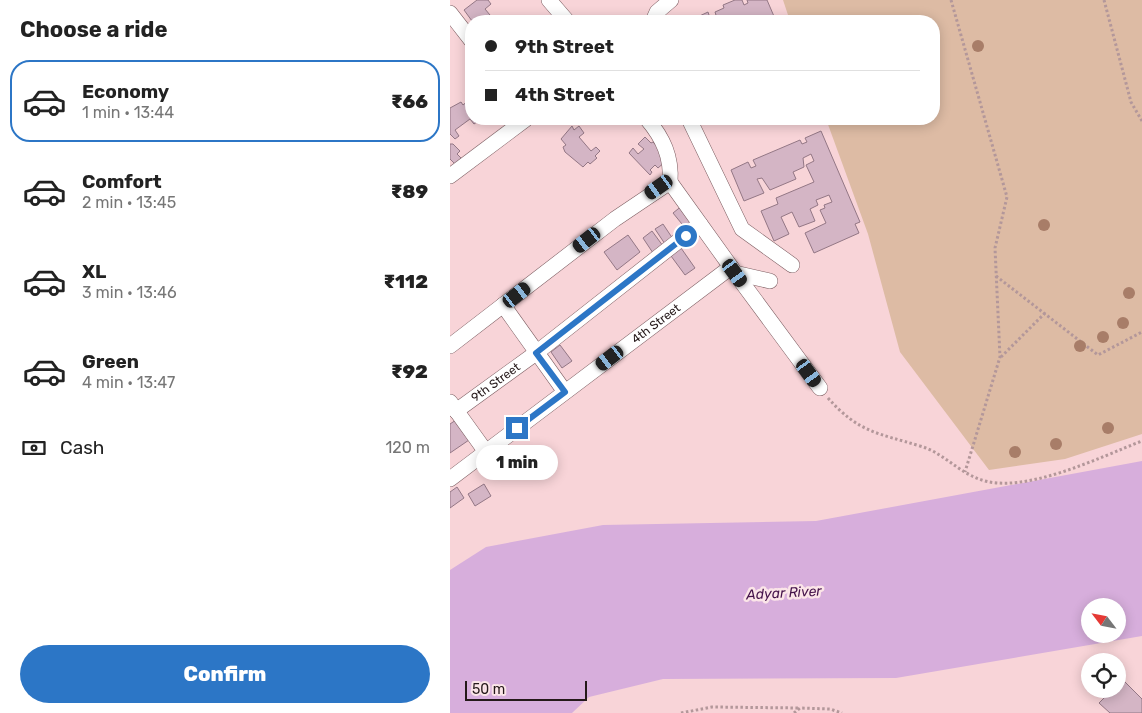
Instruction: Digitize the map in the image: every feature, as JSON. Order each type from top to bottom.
[{"type":"street","points":[[549,0],[561,15]]},
{"type":"street","points":[[656,15],[671,0]]},
{"type":"street","points":[[450,13],[465,32]]},
{"type":"street","points":[[450,176],[518,125]]},
{"type":"street","points":[[651,125],[663,143],[672,164],[670,182],[820,388]]},
{"type":"street","points":[[692,125],[742,229],[792,265]]},
{"type":"street","points":[[450,346],[615,219],[670,182]]},
{"type":"street","name":"9th Street","points":[[453,406],[536,353],[700,224]]},
{"type":"street","points":[[733,270],[770,281]]},
{"type":"street","name":"4th Street","points":[[450,479],[565,392],[733,270]]},
{"type":"street","points":[[503,305],[565,392]]},
{"type":"street","points":[[453,406],[486,452]]},
{"type":"path","points":[[951,0],[1007,197],[995,248],[1000,357],[965,472]]},
{"type":"path","points":[[1104,0],[1131,102],[1142,121]]},
{"type":"path","points":[[996,276],[1098,355],[1142,332]]},
{"type":"path","points":[[1000,357],[1045,314]]},
{"type":"path","points":[[820,388],[841,413],[860,427],[885,437],[936,452],[980,480],[996,483],[1059,474],[1142,441]]},
{"type":"path","points":[[681,713],[712,707],[830,709],[842,713]]},
{"type":"path","points":[[794,713],[800,708]]},
{"type":"shaded area","points":[[783,0],[1142,0],[1142,434],[1065,459],[989,470],[900,352],[868,234],[828,125],[940,125],[940,15],[788,15]]},
{"type":"water","name":"Adyar River","points":[[1142,461],[1142,636],[1126,639],[1126,598],[1081,598],[1081,643],[1101,643],[896,678],[663,679],[589,697],[572,713],[450,713],[450,570],[486,547],[603,525],[816,521]]},
{"type":"building","points":[[477,0],[488,0],[491,4],[485,9],[490,15],[468,15],[464,10]]},
{"type":"building","points":[[735,0],[742,0],[744,5],[748,3],[747,0],[767,0],[773,15],[716,15],[715,12],[724,8],[723,5]]},
{"type":"building","points":[[461,102],[463,105],[465,103],[465,123],[455,130],[459,136],[455,139],[450,134],[450,108]]},
{"type":"building","points":[[572,126],[574,130],[579,126],[584,133],[579,137],[591,151],[596,147],[600,151],[595,156],[597,158],[590,164],[588,162],[583,167],[565,152],[563,147],[566,145],[561,139]]},
{"type":"building","points":[[821,131],[860,222],[855,224],[859,233],[814,253],[805,233],[826,223],[820,210],[825,208],[824,205],[832,202],[829,195],[816,200],[818,205],[810,209],[815,221],[799,227],[792,212],[781,217],[789,234],[774,241],[761,211],[778,204],[776,198],[814,182],[806,165],[814,161],[811,154],[803,158],[804,167],[793,172],[796,179],[770,190],[762,178],[757,179],[764,193],[744,201],[731,170],[748,162],[751,168],[756,166],[753,160],[800,140],[802,144],[807,142],[805,138]]},
{"type":"building","points":[[645,137],[651,143],[653,142],[663,153],[666,161],[658,168],[655,165],[650,170],[652,172],[650,175],[629,153],[633,148],[638,154],[644,149],[638,144]]},
{"type":"building","points":[[450,144],[453,144],[460,151],[457,154],[461,158],[455,164],[450,159]]},
{"type":"building","points":[[683,205],[696,221],[686,229],[673,213]]},
{"type":"building","points":[[663,224],[673,239],[665,244],[655,229]]},
{"type":"building","points":[[652,231],[663,246],[653,253],[643,238]]},
{"type":"building","points":[[628,235],[640,252],[617,270],[604,252]]},
{"type":"building","points":[[681,248],[695,268],[685,275],[671,256]]},
{"type":"building","points":[[560,345],[572,361],[562,368],[551,352]]},
{"type":"building","points":[[456,420],[469,440],[450,453],[450,424]]},
{"type":"building","points":[[484,484],[491,496],[475,506],[468,494]]},
{"type":"building","points":[[457,487],[464,498],[450,508],[450,492]]},
{"type":"building","points":[[1126,683],[1142,699],[1142,713],[1110,713],[1099,703],[1104,698],[1126,698]]},
{"type":"route","points":[[517,428],[565,392],[536,353],[686,236]]}]
